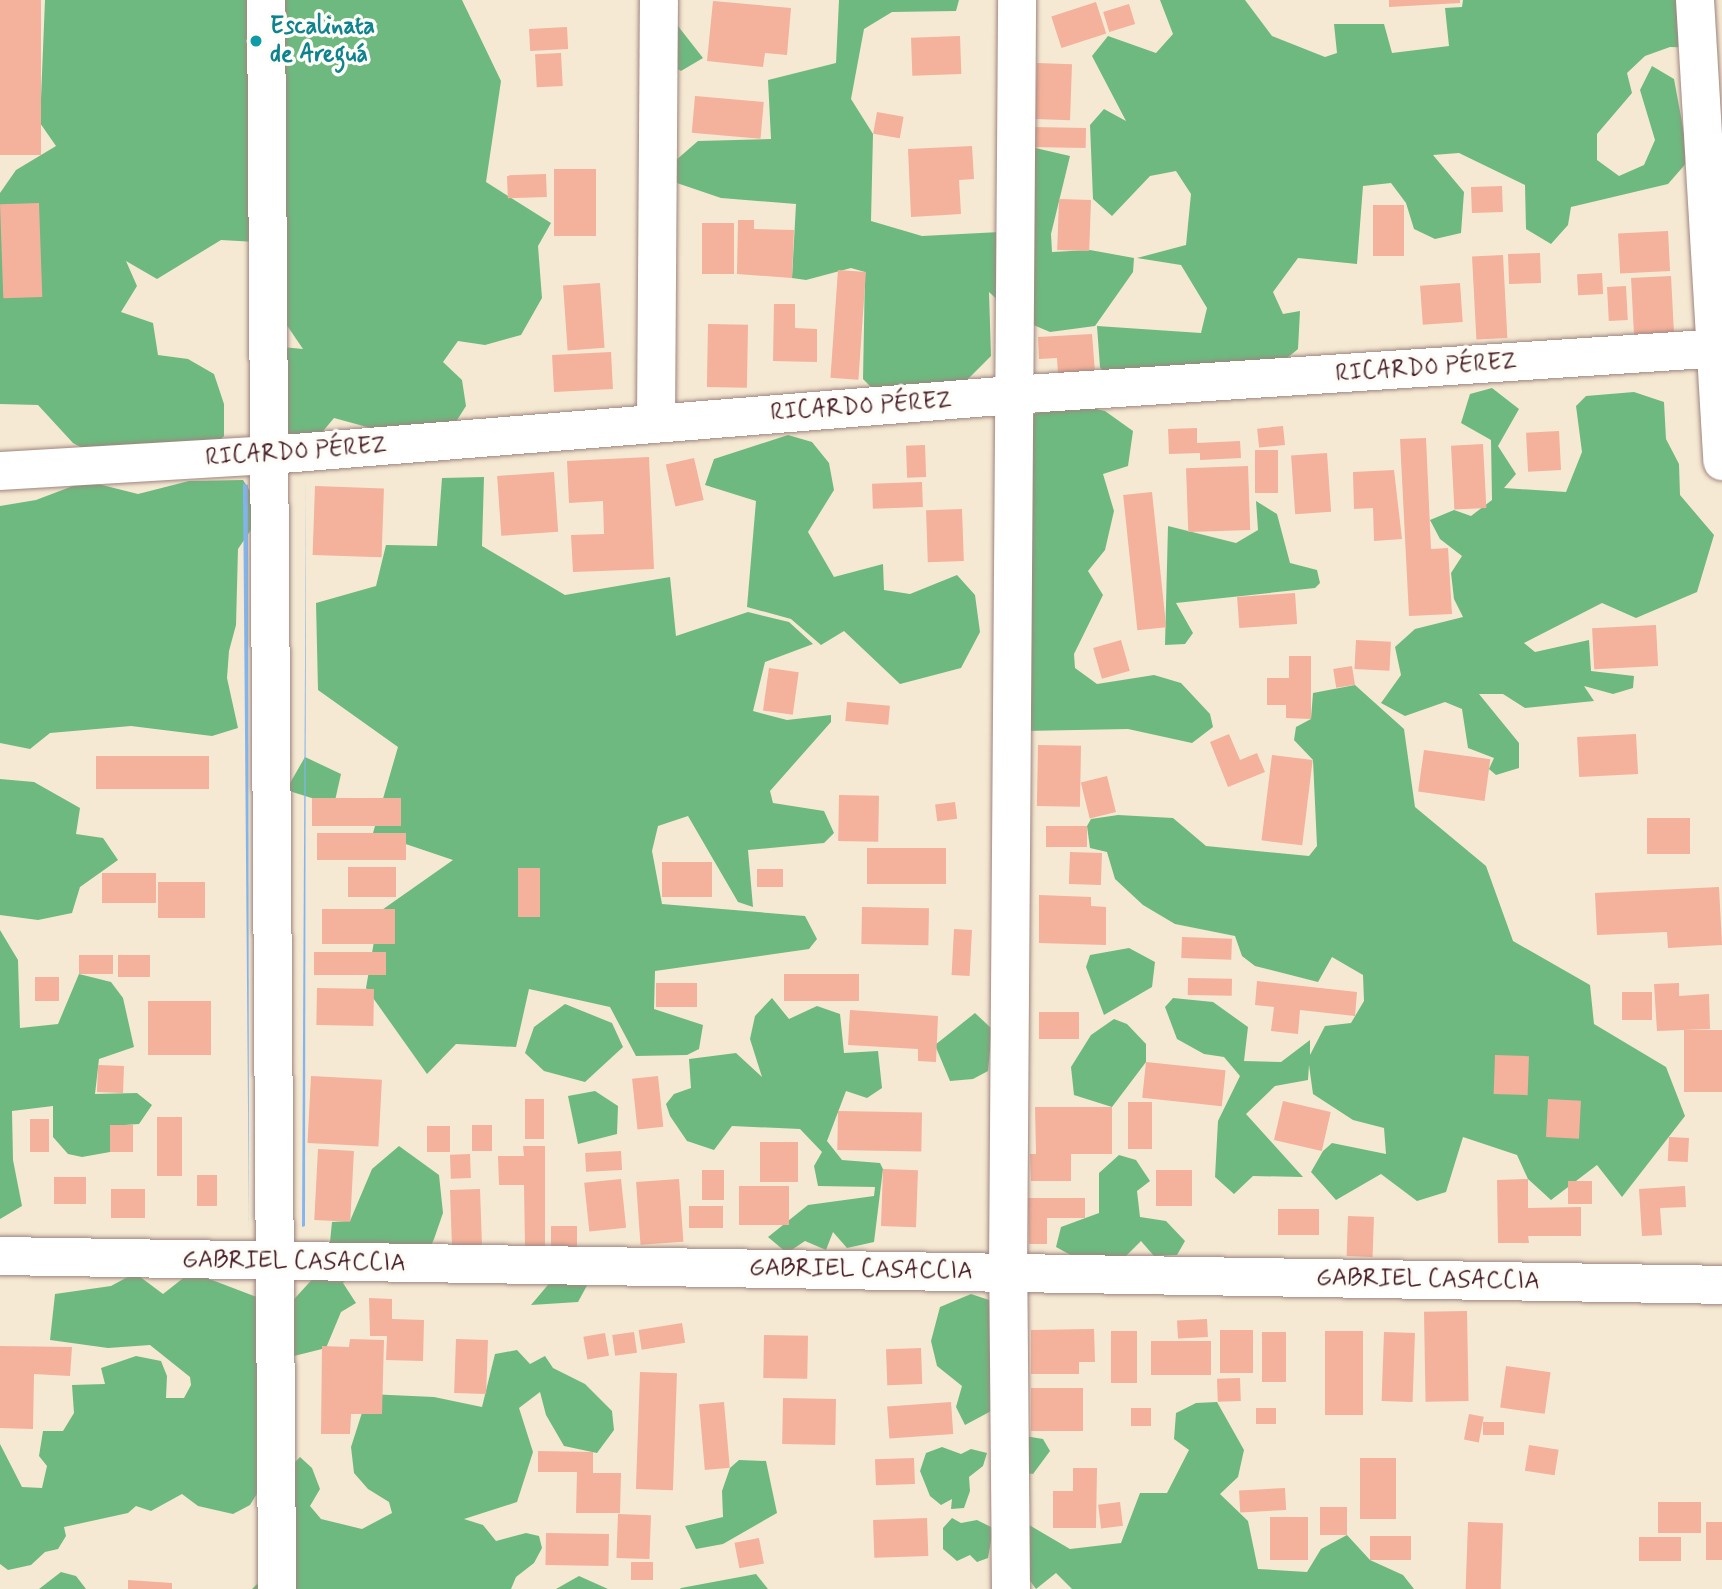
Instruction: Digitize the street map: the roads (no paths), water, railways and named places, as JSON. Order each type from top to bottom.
[{"type":"street","points":[[266,0],[277,1589]]},
{"type":"street","points":[[656,422],[659,0]]},
{"type":"street","points":[[1011,1589],[1008,1272],[1012,395],[1017,0]]},
{"type":"street","points":[[1695,0],[1718,348],[1722,461]]},
{"type":"street","name":"RICARDO PÉREZ","points":[[0,471],[270,455],[1012,395],[1718,348]]},
{"type":"street","name":"GABRIEL CASACCIA","points":[[0,1256],[276,1263],[1008,1272],[1722,1285]]},
{"type":"water","points":[[306,478],[305,1226],[302,1227]]},
{"type":"water","points":[[243,484],[248,485],[249,1232]]},
{"type":"place","name":"Escalinata de Areguá","points":[[256,41]]}]
